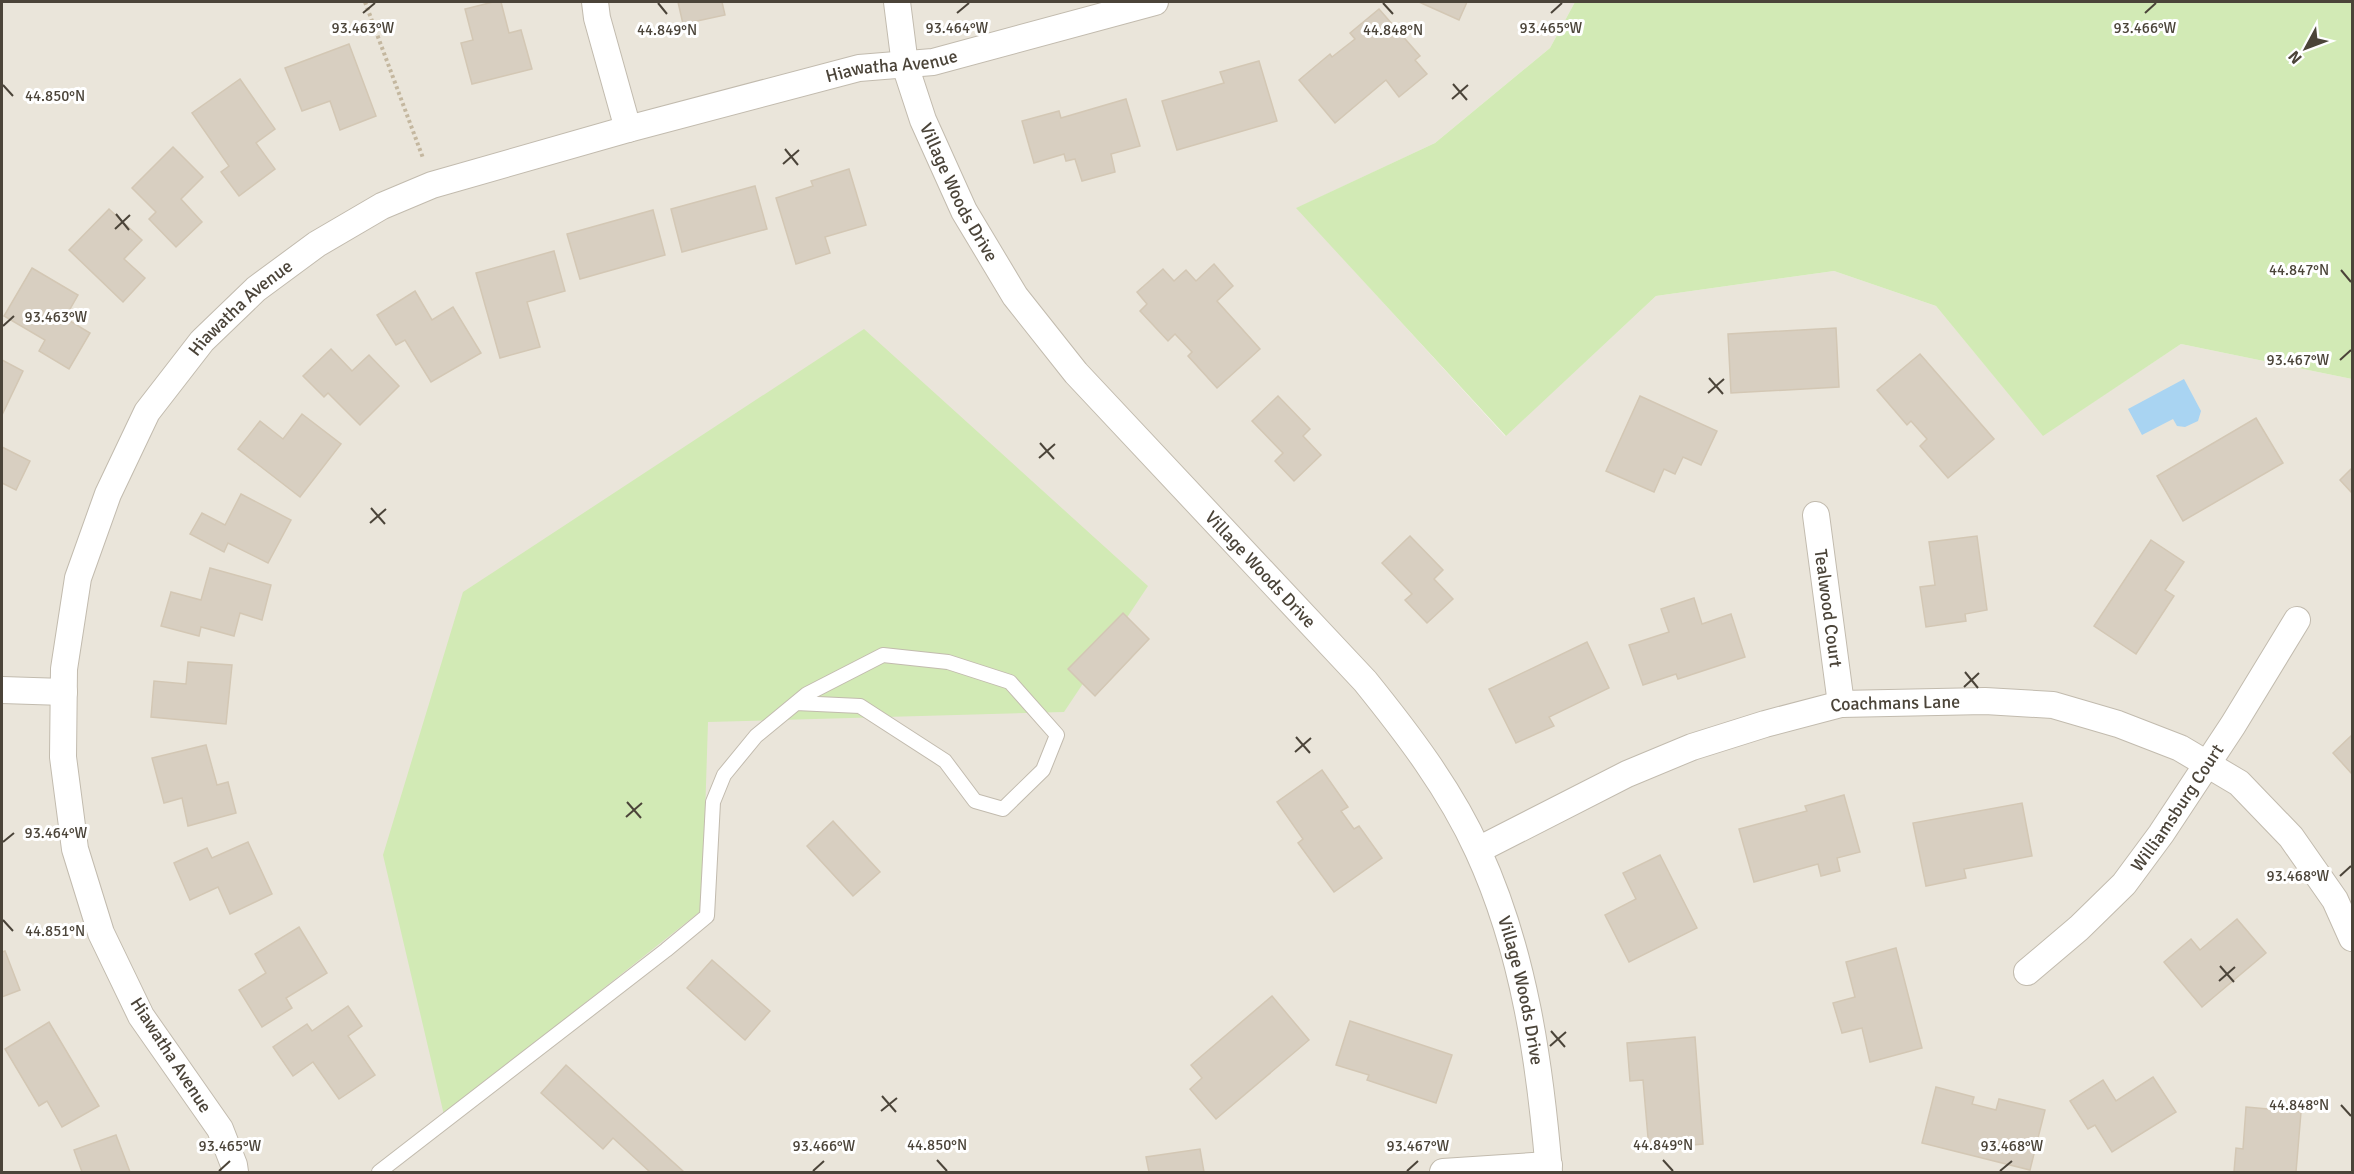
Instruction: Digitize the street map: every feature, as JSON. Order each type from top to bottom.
[{"type":"street","points":[[595,2],[597,18],[628,129]]},
{"type":"street","name":"Village Woods Drive","points":[[897,2],[905,65],[923,120],[964,211],[1015,296],[1076,373],[1365,681],[1408,735],[1452,802],[1478,850],[1499,906],[1521,980],[1536,1055],[1549,1169]]},
{"type":"street","name":"Hiawatha Avenue","points":[[235,1173],[220,1129],[141,1016],[101,933],[75,849],[63,757],[64,669],[78,578],[108,494],[147,412],[202,341],[256,289],[316,244],[382,206],[432,185],[628,129],[859,68],[933,62],[1155,2]]},
{"type":"street","name":"Tealwood Court","points":[[1815,514],[1841,704]]},
{"type":"street","name":"Williamsburg Court","points":[[2027,972],[2079,928],[2124,884],[2161,834],[2233,725],[2297,620]]},
{"type":"street","points":[[2,690],[64,692]]},
{"type":"street","name":"Coachmans Lane","points":[[1478,850],[1627,774],[1692,747],[1765,724],[1841,704],[1985,701],[2053,705],[2118,724],[2180,748],[2239,783],[2291,837],[2335,900],[2352,938]]},
{"type":"street","points":[[1443,1173],[1549,1169]]},
{"type":"lane","points":[[379,1173],[707,916],[713,802],[724,775],[756,736],[796,703],[807,694],[883,655],[948,662],[1010,682],[1057,735],[1043,770],[1003,809],[975,801],[945,761],[860,706],[796,703]]},
{"type":"path","points":[[365,2],[432,185]]},
{"type":"shaded area","points":[[2,2],[1575,2],[1550,48],[1435,143],[1297,208],[1505,436],[1656,296],[1834,271],[1936,306],[2043,435],[2181,344],[2352,379],[2352,1172],[2,1172]]},
{"type":"green space","points":[[1575,2],[2352,2],[2352,379],[2181,344],[2043,436],[1936,306],[1834,271],[1656,296],[1506,436],[1296,208],[1435,143],[1550,48]]},
{"type":"green space","points":[[864,329],[1148,586],[1064,712],[708,722],[702,910],[444,1115],[383,855],[463,592]]},
{"type":"water","points":[[2184,379],[2201,411],[2198,421],[2185,427],[2177,426],[2173,419],[2142,435],[2128,409]]},
{"type":"building","points":[[501,2],[509,33],[521,30],[532,69],[472,84],[461,43],[473,40],[465,9]]},
{"type":"building","points":[[678,2],[722,2],[725,15],[683,24]]},
{"type":"building","points":[[1419,2],[1467,2],[1459,20]]},
{"type":"building","points":[[1379,9],[1420,56],[1415,60],[1427,74],[1399,97],[1386,80],[1335,123],[1299,80],[1330,54],[1332,57],[1355,39],[1350,33]]},
{"type":"building","points":[[349,44],[376,116],[340,130],[330,101],[302,111],[285,68]]},
{"type":"building","points":[[1259,61],[1277,121],[1177,150],[1162,101],[1224,83],[1220,72]]},
{"type":"building","points":[[240,79],[275,129],[256,143],[275,169],[239,196],[221,172],[229,166],[192,113]]},
{"type":"building","points":[[1126,99],[1140,146],[1111,154],[1115,172],[1082,181],[1075,159],[1066,161],[1064,154],[1034,163],[1022,121],[1059,111],[1061,118]]},
{"type":"building","points":[[173,147],[203,177],[181,199],[202,222],[176,247],[149,219],[156,212],[132,188]]},
{"type":"building","points":[[849,169],[866,225],[825,237],[830,253],[796,264],[776,198],[813,186],[811,181]]},
{"type":"building","points":[[755,186],[767,229],[682,252],[671,209]]},
{"type":"building","points":[[109,209],[142,240],[124,259],[145,278],[123,302],[69,250]]},
{"type":"building","points":[[653,210],[665,255],[580,279],[567,234]]},
{"type":"building","points":[[554,251],[565,291],[527,302],[540,347],[500,358],[476,273]]},
{"type":"building","points":[[1214,264],[1233,286],[1217,301],[1260,349],[1217,388],[1188,356],[1192,352],[1175,334],[1168,341],[1140,311],[1147,304],[1137,292],[1163,269],[1174,281],[1186,270],[1196,281]]},
{"type":"building","points":[[32,268],[78,295],[65,318],[90,333],[69,369],[39,351],[45,340],[4,316]]},
{"type":"building","points":[[415,291],[432,320],[453,307],[481,353],[431,382],[405,340],[396,345],[377,315]]},
{"type":"building","points":[[1836,328],[1839,387],[1731,393],[1728,334]]},
{"type":"building","points":[[331,349],[352,371],[369,355],[399,386],[360,425],[328,393],[324,397],[303,376]]},
{"type":"building","points":[[1920,354],[1994,439],[1948,478],[1920,446],[1927,439],[1911,421],[1907,425],[1877,390]]},
{"type":"building","points":[[2,360],[23,371],[2,415]]},
{"type":"building","points":[[1278,396],[1310,429],[1303,436],[1321,455],[1294,481],[1275,461],[1283,453],[1252,421]]},
{"type":"building","points":[[1640,396],[1717,431],[1701,465],[1683,457],[1675,474],[1664,469],[1654,492],[1606,471]]},
{"type":"building","points":[[302,414],[341,444],[300,497],[238,449],[260,421],[283,439]]},
{"type":"building","points":[[2256,418],[2283,463],[2183,521],[2157,476]]},
{"type":"building","points":[[2,447],[30,461],[16,490],[2,483]]},
{"type":"building","points":[[2352,468],[2352,493],[2340,480]]},
{"type":"building","points":[[241,494],[291,520],[268,563],[228,543],[224,552],[190,534],[202,513],[225,525]]},
{"type":"building","points":[[1410,536],[1443,570],[1434,579],[1453,599],[1427,623],[1405,600],[1412,594],[1382,563]]},
{"type":"building","points":[[1977,536],[1987,610],[1965,614],[1966,621],[1926,627],[1920,587],[1935,585],[1929,542]]},
{"type":"building","points":[[2151,540],[2184,562],[2165,590],[2174,596],[2136,654],[2094,626]]},
{"type":"building","points":[[210,568],[271,585],[262,620],[240,613],[234,636],[201,627],[199,636],[161,626],[171,592],[201,600]]},
{"type":"building","points":[[1694,598],[1702,624],[1731,614],[1745,657],[1678,679],[1676,674],[1643,685],[1629,645],[1669,632],[1661,609]]},
{"type":"building","points":[[1123,613],[1149,639],[1095,696],[1068,669]]},
{"type":"building","points":[[1587,642],[1609,688],[1549,717],[1554,726],[1516,743],[1489,689]]},
{"type":"building","points":[[188,662],[232,665],[226,724],[151,717],[154,681],[186,684]]},
{"type":"building","points":[[2352,735],[2352,774],[2333,753]]},
{"type":"building","points":[[206,745],[217,785],[228,782],[236,813],[188,826],[182,798],[164,803],[152,758]]},
{"type":"building","points":[[1322,770],[1348,807],[1341,811],[1354,829],[1359,826],[1382,858],[1334,892],[1298,843],[1303,839],[1277,802]]},
{"type":"building","points":[[1844,795],[1860,852],[1837,858],[1840,871],[1821,876],[1818,864],[1754,882],[1739,829],[1807,811],[1805,806]]},
{"type":"building","points":[[2022,803],[2032,856],[1964,869],[1966,878],[1926,886],[1913,823]]},
{"type":"building","points":[[833,821],[880,872],[853,896],[807,846]]},
{"type":"building","points":[[248,842],[272,894],[230,914],[218,887],[190,900],[174,863],[207,848],[212,858]]},
{"type":"building","points":[[1660,855],[1697,928],[1629,962],[1605,915],[1636,899],[1623,873]]},
{"type":"building","points":[[2237,919],[2266,953],[2202,1007],[2164,962],[2191,939],[2200,950]]},
{"type":"building","points":[[299,927],[327,973],[286,998],[292,1008],[262,1027],[239,990],[266,973],[255,954]]},
{"type":"building","points":[[1896,948],[1922,1048],[1870,1062],[1862,1028],[1842,1033],[1833,1003],[1855,997],[1846,962]]},
{"type":"building","points":[[5,951],[20,990],[2,997],[2,952]]},
{"type":"building","points":[[712,960],[770,1011],[745,1040],[687,988]]},
{"type":"building","points":[[1272,996],[1309,1040],[1216,1119],[1190,1089],[1202,1078],[1191,1065]]},
{"type":"building","points":[[348,1006],[362,1026],[348,1036],[375,1075],[339,1099],[313,1062],[293,1076],[273,1047],[307,1024],[312,1031]]},
{"type":"building","points":[[1350,1021],[1452,1055],[1436,1103],[1367,1080],[1369,1075],[1336,1065]]},
{"type":"building","points":[[49,1022],[99,1106],[62,1127],[47,1101],[39,1106],[5,1049]]},
{"type":"building","points":[[1695,1037],[1703,1144],[1649,1149],[1643,1080],[1630,1081],[1627,1043]]},
{"type":"building","points":[[566,1065],[684,1172],[650,1172],[613,1138],[603,1149],[541,1093]]},
{"type":"building","points":[[2153,1077],[2176,1112],[2112,1152],[2095,1125],[2088,1129],[2070,1101],[2103,1080],[2116,1101]]},
{"type":"building","points":[[1936,1087],[1974,1097],[1972,1104],[1996,1110],[1999,1099],[2045,1110],[2030,1170],[1922,1143]]},
{"type":"building","points":[[2246,1107],[2301,1112],[2296,1172],[2234,1172],[2236,1148],[2243,1149]]},
{"type":"building","points":[[116,1135],[130,1172],[82,1172],[74,1150]]},
{"type":"building","points":[[1200,1149],[1204,1172],[1149,1172],[1146,1157]]}]
